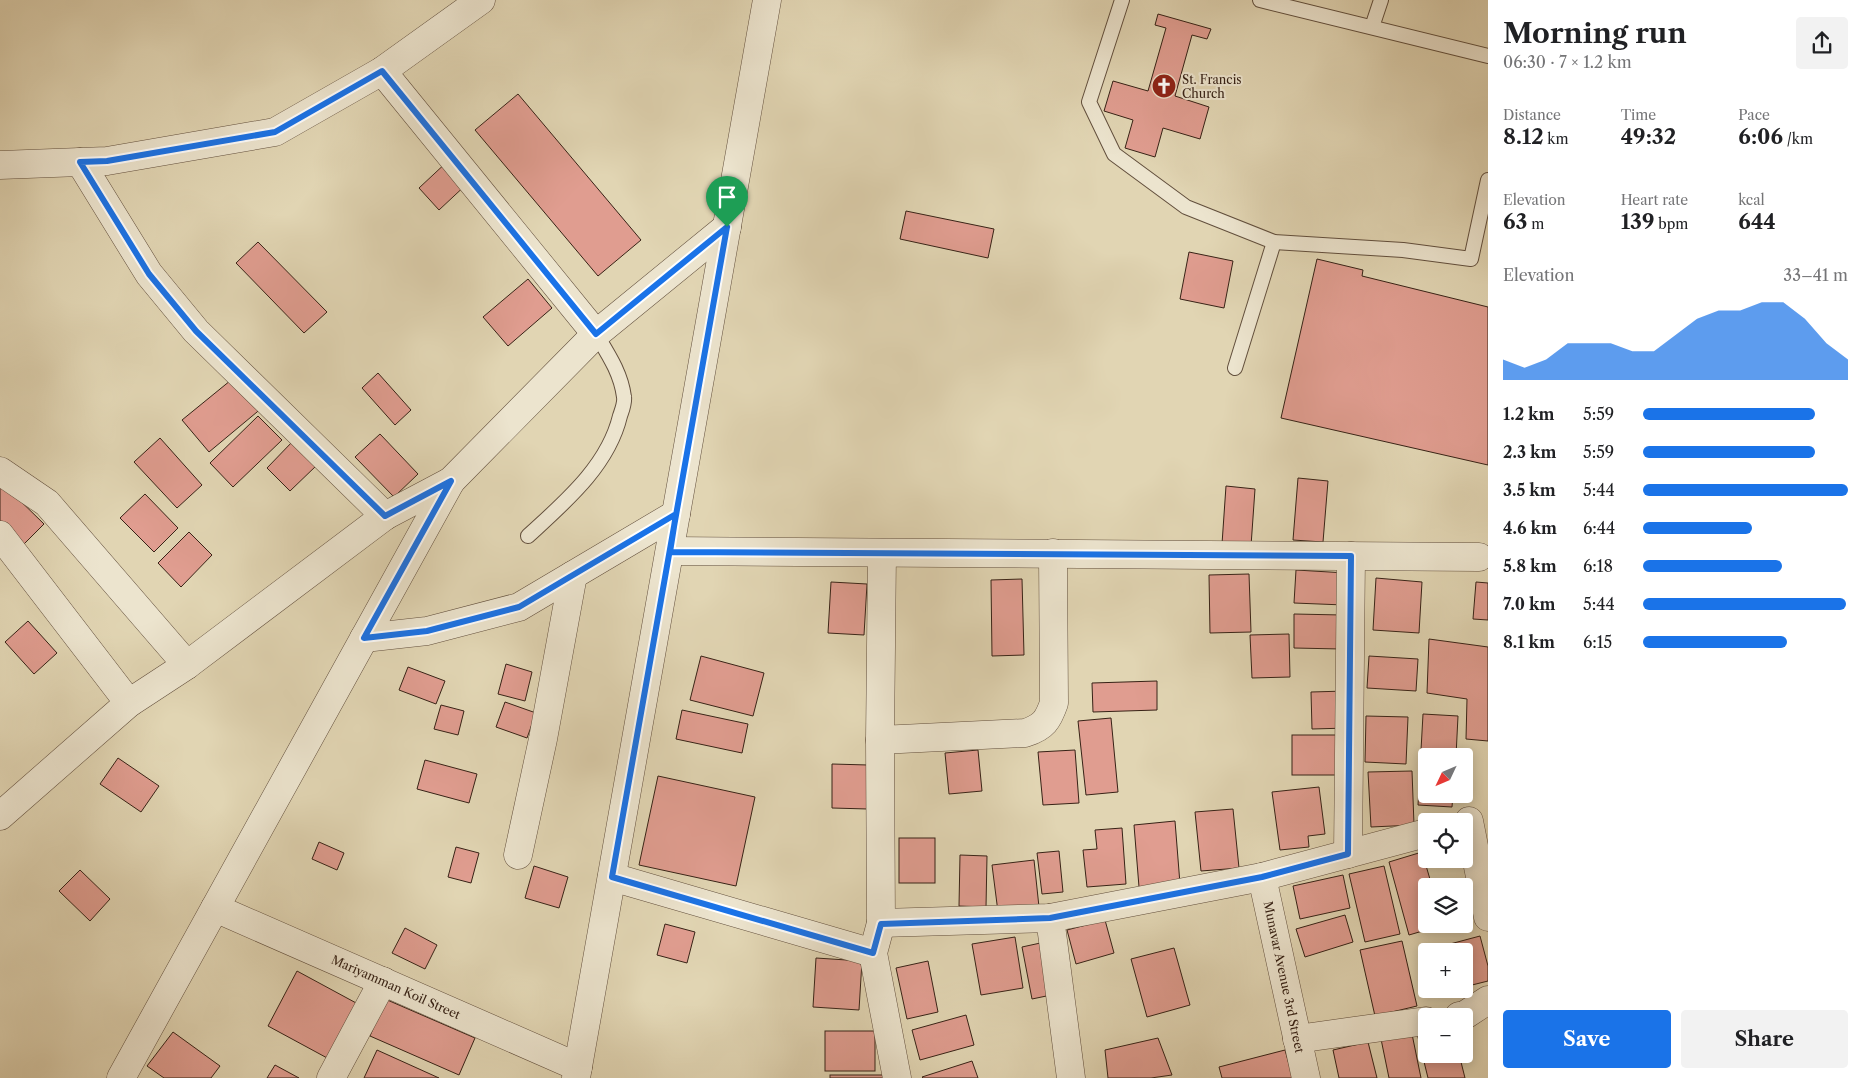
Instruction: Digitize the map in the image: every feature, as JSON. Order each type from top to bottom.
[{"type":"street","points":[[0,165],[107,161],[275,132],[382,71],[481,0]]},
{"type":"street","points":[[577,1073],[768,0]]},
{"type":"street","points":[[382,71],[596,334]]},
{"type":"street","points":[[80,162],[149,274],[196,331],[385,516]]},
{"type":"street","points":[[121,1078],[451,481],[596,334],[727,227]]},
{"type":"street","points":[[0,471],[47,503],[187,665]]},
{"type":"street","points":[[0,816],[129,703],[187,665],[385,516],[451,481]]},
{"type":"street","points":[[364,638],[427,631],[519,607],[676,514]]},
{"type":"street","points":[[0,535],[129,703]]},
{"type":"street","points":[[670,552],[1479,557]]},
{"type":"street","points":[[882,553],[881,924],[873,953],[897,1078]]},
{"type":"street","points":[[880,740],[1025,733],[1036,730],[1048,720],[1054,703],[1053,553]]},
{"type":"street","points":[[1348,854],[1351,556]]},
{"type":"street","points":[[518,855],[543,739],[573,575]]},
{"type":"street","points":[[1474,820],[1488,917]]},
{"type":"street","points":[[881,924],[1050,918],[1262,877],[1418,835]]},
{"type":"street","points":[[612,877],[873,953]]},
{"type":"street","name":"Munavar Avenue 3rd Street","points":[[1262,877],[1306,1078]]},
{"type":"street","name":"Mariyamman Koil Street","points":[[215,908],[383,982],[577,1073]]},
{"type":"street","points":[[1050,918],[1071,1078]]},
{"type":"street","points":[[332,1078],[383,982]]},
{"type":"street","points":[[1473,1010],[1488,1000]]},
{"type":"street","points":[[1297,1039],[1418,1022]]},
{"type":"lane","points":[[1122,0],[1089,102],[1114,154],[1186,207],[1274,242],[1403,250],[1471,259],[1488,180]]},
{"type":"lane","points":[[1260,0],[1488,56]]},
{"type":"lane","points":[[1372,27],[1381,0]]},
{"type":"lane","points":[[1235,368],[1274,242]]},
{"type":"lane","points":[[528,536],[596,468],[616,433],[625,399],[616,367],[596,334]]},
{"type":"building","name":"St. Francis Church","points":[[1158,14],[1211,29],[1207,39],[1192,35],[1175,96],[1209,107],[1200,139],[1163,128],[1155,157],[1125,148],[1133,120],[1104,111],[1113,81],[1148,91],[1166,28],[1155,25]]},
{"type":"building","points":[[518,94],[641,240],[598,276],[475,130]]},
{"type":"building","points":[[449,160],[469,182],[439,210],[419,188]]},
{"type":"building","points":[[906,211],[994,229],[988,258],[900,239]]},
{"type":"building","points":[[258,242],[327,312],[304,333],[236,263]]},
{"type":"building","points":[[1189,252],[1233,261],[1224,308],[1180,299]]},
{"type":"building","points":[[1317,259],[1363,270],[1362,276],[1488,307],[1488,465],[1281,418]]},
{"type":"building","points":[[528,279],[552,308],[508,346],[483,317]]},
{"type":"building","points":[[378,373],[411,410],[395,425],[362,388]]},
{"type":"building","points":[[236,376],[263,407],[209,452],[182,420]]},
{"type":"building","points":[[258,416],[282,440],[233,487],[210,463]]},
{"type":"building","points":[[380,434],[418,474],[394,497],[355,457]]},
{"type":"building","points":[[160,438],[202,485],[177,508],[134,462]]},
{"type":"building","points":[[293,441],[317,465],[290,491],[267,468]]},
{"type":"building","points":[[1298,478],[1328,481],[1323,542],[1293,540]]},
{"type":"building","points":[[0,481],[44,524],[23,545],[0,523]]},
{"type":"building","points":[[1226,486],[1255,489],[1251,546],[1222,544]]},
{"type":"building","points":[[145,494],[178,528],[154,552],[120,518]]},
{"type":"building","points":[[189,532],[212,555],[181,587],[158,563]]},
{"type":"building","points":[[1296,570],[1346,573],[1344,605],[1294,603]]},
{"type":"building","points":[[1249,574],[1251,632],[1210,633],[1209,575]]},
{"type":"building","points":[[1376,578],[1422,582],[1419,633],[1373,630]]},
{"type":"building","points":[[1022,579],[1024,655],[992,656],[991,580]]},
{"type":"building","points":[[831,582],[867,584],[864,635],[828,633]]},
{"type":"building","points":[[1476,582],[1488,583],[1488,620],[1473,619]]},
{"type":"building","points":[[1294,614],[1342,615],[1341,649],[1294,648]]},
{"type":"building","points":[[28,621],[57,653],[34,674],[5,642]]},
{"type":"building","points":[[1289,634],[1290,677],[1252,678],[1250,635]]},
{"type":"building","points":[[1429,639],[1488,647],[1488,741],[1466,739],[1467,699],[1427,693]]},
{"type":"building","points":[[701,656],[764,673],[753,716],[690,700]]},
{"type":"building","points":[[1369,656],[1418,659],[1416,691],[1367,688]]},
{"type":"building","points":[[506,664],[532,672],[525,701],[498,694]]},
{"type":"building","points":[[408,667],[445,681],[436,704],[399,690]]},
{"type":"building","points":[[1157,681],[1157,710],[1093,712],[1092,683]]},
{"type":"building","points":[[1346,691],[1348,728],[1312,729],[1311,692]]},
{"type":"building","points":[[505,702],[536,713],[527,738],[496,727]]},
{"type":"building","points":[[441,705],[464,711],[458,735],[434,729]]},
{"type":"building","points":[[682,710],[748,724],[742,753],[676,739]]},
{"type":"building","points":[[1423,714],[1458,716],[1456,748],[1421,748]]},
{"type":"building","points":[[1366,716],[1408,717],[1406,764],[1365,762]]},
{"type":"building","points":[[1111,718],[1118,792],[1086,795],[1078,721]]},
{"type":"building","points":[[1292,735],[1343,735],[1343,775],[1292,775]]},
{"type":"building","points":[[978,750],[982,791],[949,794],[945,753]]},
{"type":"building","points":[[1075,750],[1079,803],[1043,805],[1038,752]]},
{"type":"building","points":[[118,758],[159,786],[141,812],[100,784]]},
{"type":"building","points":[[425,760],[477,774],[469,803],[417,789]]},
{"type":"building","points":[[832,764],[868,765],[868,809],[832,808]]},
{"type":"building","points":[[1412,771],[1414,825],[1371,827],[1368,772]]},
{"type":"building","points":[[658,776],[755,797],[736,886],[639,865]]},
{"type":"building","points":[[1319,787],[1325,834],[1308,836],[1309,847],[1280,850],[1272,792]]},
{"type":"building","points":[[1418,803],[1452,803],[1452,807],[1418,805]]},
{"type":"building","points":[[1233,809],[1239,868],[1201,871],[1195,812]]},
{"type":"building","points":[[1175,821],[1180,884],[1139,887],[1134,825]]},
{"type":"building","points":[[1122,828],[1126,884],[1087,887],[1083,850],[1097,849],[1095,830]]},
{"type":"building","points":[[899,838],[935,838],[935,883],[899,883]]},
{"type":"building","points":[[319,842],[344,853],[337,870],[312,859]]},
{"type":"building","points":[[456,847],[479,853],[471,883],[448,877]]},
{"type":"building","points":[[1059,851],[1063,892],[1042,894],[1037,853]]},
{"type":"building","points":[[1418,853],[1418,868],[1427,868],[1430,878],[1418,878],[1418,932],[1409,935],[1389,862]]},
{"type":"building","points":[[960,855],[987,856],[986,907],[959,906]]},
{"type":"building","points":[[1034,860],[1039,907],[998,912],[992,865]]},
{"type":"building","points":[[534,866],[568,877],[559,908],[525,898]]},
{"type":"building","points":[[1384,866],[1400,934],[1365,942],[1349,874]]},
{"type":"building","points":[[80,870],[110,899],[90,921],[59,891]]},
{"type":"building","points":[[1343,875],[1350,908],[1300,919],[1293,886]]},
{"type":"building","points":[[1345,915],[1353,942],[1305,957],[1296,929]]},
{"type":"building","points":[[1105,920],[1114,953],[1076,964],[1067,930]]},
{"type":"building","points":[[665,924],[695,932],[687,963],[657,955]]},
{"type":"building","points":[[405,928],[437,945],[425,969],[392,953]]},
{"type":"building","points":[[1480,936],[1488,966],[1488,981],[1473,985],[1473,943],[1454,943]]},
{"type":"building","points":[[1015,937],[1023,988],[981,995],[972,944]]},
{"type":"building","points":[[1402,941],[1417,1006],[1375,1016],[1360,950]]},
{"type":"building","points":[[1045,942],[1056,994],[1032,999],[1022,947]]},
{"type":"building","points":[[1174,948],[1190,1005],[1147,1017],[1131,959]]},
{"type":"building","points":[[816,958],[862,961],[859,1010],[813,1007]]},
{"type":"building","points":[[928,961],[938,1012],[907,1019],[896,968]]},
{"type":"building","points":[[297,971],[358,1004],[329,1059],[268,1026]]},
{"type":"building","points":[[385,999],[475,1038],[459,1075],[370,1036]]},
{"type":"building","points":[[966,1015],[974,1045],[920,1060],[912,1030]]},
{"type":"building","points":[[825,1031],[875,1031],[875,1071],[825,1071]]},
{"type":"building","points":[[173,1032],[220,1066],[211,1078],[164,1078],[147,1066]]},
{"type":"building","points":[[1412,1034],[1421,1078],[1389,1078],[1381,1039]]},
{"type":"building","points":[[1158,1038],[1172,1075],[1151,1078],[1108,1078],[1105,1050]]},
{"type":"building","points":[[1368,1042],[1377,1078],[1339,1078],[1333,1050]]},
{"type":"building","points":[[377,1050],[439,1078],[364,1078]]},
{"type":"building","points":[[1285,1050],[1293,1078],[1222,1078],[1219,1067]]},
{"type":"building","points":[[972,1061],[978,1078],[922,1077]]},
{"type":"building","points":[[1424,1063],[1461,1063],[1465,1078],[1428,1078]]},
{"type":"building","points":[[275,1065],[299,1078],[267,1078]]},
{"type":"building","points":[[830,1075],[890,1075],[890,1078],[830,1078]]},
{"type":"place","name":"St. Francis Church","points":[[1164,86]]},
{"type":"route","points":[[727,227],[596,334],[382,71],[275,132],[107,161],[80,162],[149,274],[196,331],[385,516],[451,481],[364,638],[427,631],[519,607],[676,514],[670,552],[1351,556],[1348,854],[1262,877],[1050,918],[881,924],[873,953],[612,877],[676,514],[727,227]]}]
